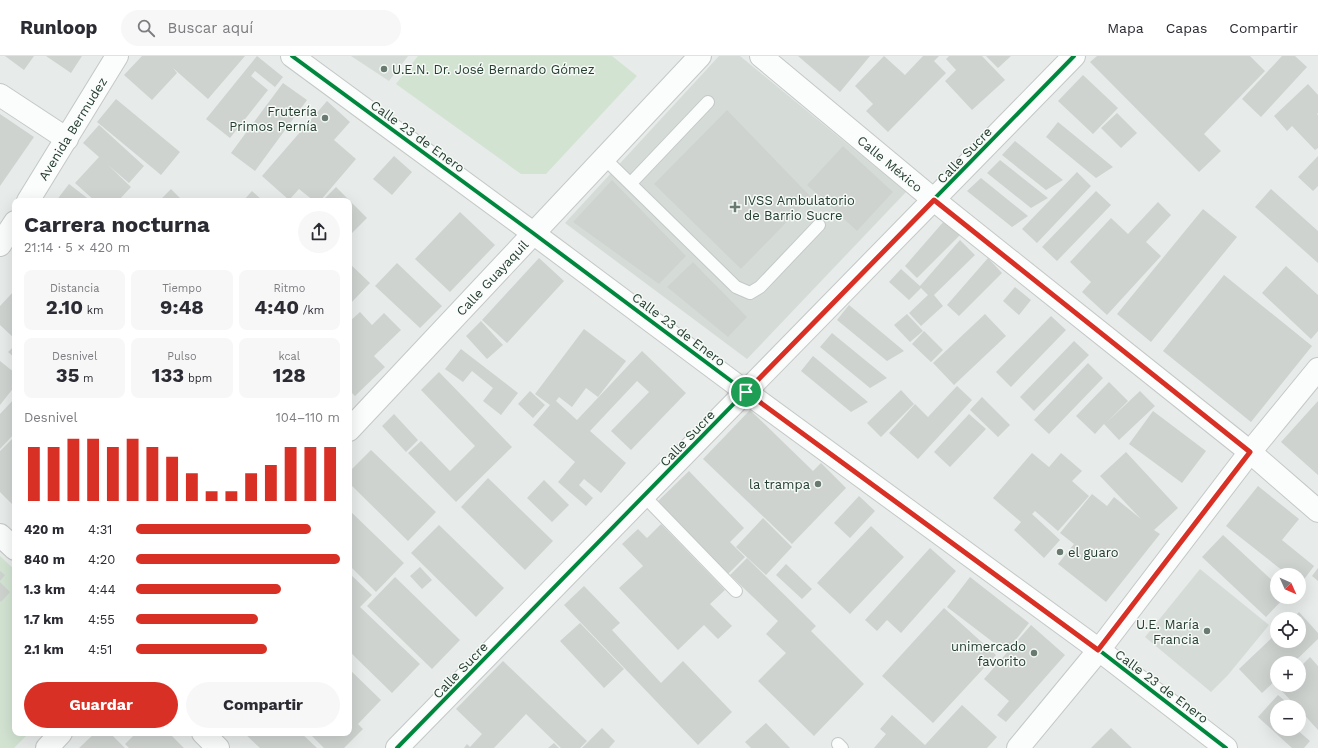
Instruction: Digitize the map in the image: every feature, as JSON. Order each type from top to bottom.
[{"type":"street","name":"Avenida Bermudez","points":[[30,198],[117,56]]},
{"type":"street","name":"Calle 23 de Enero","points":[[292,56],[1098,650],[1226,748]]},
{"type":"street","name":"Calle Guayaquil","points":[[352,427],[700,56]]},
{"type":"street","name":"Calle México","points":[[761,56],[934,200],[1250,452],[1318,511]]},
{"type":"street","name":"Calle Sucre","points":[[397,748],[1074,56]]},
{"type":"street","points":[[0,94],[67,139]]},
{"type":"street","points":[[1018,748],[1098,650],[1250,452],[1318,369]]},
{"type":"street","points":[[0,535],[12,546]]},
{"type":"street","points":[[46,748],[58,736]]},
{"type":"street","points":[[206,736],[218,748]]},
{"type":"lane","points":[[630,183],[708,102]]},
{"type":"lane","points":[[604,158],[736,287],[750,293],[760,287],[820,225]]},
{"type":"lane","points":[[644,496],[736,592]]},
{"type":"shaded area","name":"U.E.N. Dr. José Bernardo Gómez","points":[[351,56],[408,56],[389,81]]},
{"type":"shaded area","name":"IVSS Ambulatorio de Barrio Sucre","points":[[719,56],[740,56],[906,192],[747,359],[565,223]]},
{"type":"shaded area","name":"U.E. María Francia","points":[[1200,569],[1269,625],[1228,675],[1211,692],[1145,637]]},
{"type":"green space","points":[[418,56],[612,56],[637,76],[546,174],[521,174],[396,84]]},
{"type":"green space","points":[[0,556],[12,567],[12,736],[26,736],[14,748],[0,748]]},
{"type":"building","points":[[5,56],[34,56],[24,70]]},
{"type":"building","points":[[46,56],[82,56],[71,73]]},
{"type":"building","points":[[142,56],[245,56],[208,99],[173,68],[177,73],[152,100],[124,75]]},
{"type":"building","points":[[257,56],[283,77],[275,87],[255,71],[251,76],[268,90],[230,138],[206,119]]},
{"type":"building","points":[[798,56],[870,56],[840,92]]},
{"type":"building","points":[[884,56],[905,75],[923,56],[939,56],[934,61],[946,73],[888,132],[866,111],[873,104],[855,86]]},
{"type":"building","points":[[949,56],[982,56],[1005,80],[972,110],[945,81],[956,70],[946,59]]},
{"type":"building","points":[[986,56],[1011,56],[998,68]]},
{"type":"building","points":[[1097,56],[1250,56],[1265,71],[1204,134],[1221,151],[1199,172],[1090,62]]},
{"type":"building","points":[[1282,56],[1295,56],[1307,67],[1261,117],[1242,99]]},
{"type":"building","points":[[1083,75],[1118,108],[1093,134],[1058,101]]},
{"type":"building","points":[[283,83],[307,100],[255,171],[231,153]]},
{"type":"building","points":[[1308,84],[1318,95],[1318,148],[1315,150],[1292,126],[1287,131],[1274,116]]},
{"type":"building","points":[[116,99],[180,152],[161,175],[97,122]]},
{"type":"building","points":[[327,101],[350,122],[334,140],[356,159],[323,198],[310,198],[299,189],[291,198],[287,198],[262,176]]},
{"type":"building","points":[[727,110],[811,197],[741,269],[654,184]]},
{"type":"building","points":[[1117,113],[1137,133],[1121,148],[1101,128]]},
{"type":"building","points":[[0,114],[34,137],[0,186]]},
{"type":"building","points":[[1058,122],[1113,167],[1096,178],[1046,137]]},
{"type":"building","points":[[99,125],[144,166],[129,183],[108,165],[131,187],[121,198],[92,198],[75,183],[99,157],[83,143]]},
{"type":"building","points":[[1015,141],[1063,180],[1046,190],[1002,155]]},
{"type":"building","points":[[843,146],[893,192],[857,231],[807,185]]},
{"type":"building","points":[[394,156],[412,172],[392,195],[373,179]]},
{"type":"building","points":[[1318,156],[1318,186],[1313,191],[1298,177]]},
{"type":"building","points":[[1000,160],[1048,198],[1031,208],[987,173]]},
{"type":"building","points":[[1077,172],[1091,186],[1037,243],[1022,229]]},
{"type":"building","points":[[981,178],[1028,216],[1012,227],[967,191]]},
{"type":"building","points":[[612,180],[686,256],[659,284],[573,222]]},
{"type":"building","points":[[69,184],[87,198],[58,198]]},
{"type":"building","points":[[336,187],[347,198],[325,198]]},
{"type":"building","points":[[171,189],[180,198],[162,198]]},
{"type":"building","points":[[1271,189],[1318,231],[1318,263],[1255,207]]},
{"type":"building","points":[[252,191],[260,198],[246,198]]},
{"type":"building","points":[[1096,191],[1111,205],[1057,261],[1042,247]]},
{"type":"building","points":[[1158,202],[1171,215],[1146,242],[1161,256],[1107,315],[1082,292],[1091,282],[1070,262],[1111,218],[1128,234]]},
{"type":"building","points":[[352,203],[367,218],[352,233]]},
{"type":"building","points":[[1203,209],[1237,237],[1151,342],[1117,314]]},
{"type":"building","points":[[460,212],[495,245],[450,292],[415,259]]},
{"type":"building","points":[[945,220],[960,235],[917,278],[905,266]]},
{"type":"building","points":[[960,240],[975,255],[934,295],[943,306],[921,326],[909,313],[928,295],[921,288],[909,300],[889,282],[901,269],[920,286]]},
{"type":"building","points":[[539,258],[564,281],[507,343],[482,320]]},
{"type":"building","points":[[988,258],[1002,273],[959,316],[947,305]]},
{"type":"building","points":[[693,262],[747,317],[728,337],[667,287]]},
{"type":"building","points":[[397,263],[442,306],[420,328],[375,286]]},
{"type":"building","points":[[352,266],[370,283],[352,302]]},
{"type":"building","points":[[1286,266],[1318,295],[1318,331],[1311,339],[1262,293]]},
{"type":"building","points":[[1224,275],[1312,346],[1251,422],[1163,351]]},
{"type":"building","points":[[1015,287],[1031,300],[1019,315],[1003,301]]},
{"type":"building","points":[[12,293],[12,336],[0,325],[0,306]]},
{"type":"building","points":[[849,305],[904,351],[887,361],[837,320]]},
{"type":"building","points":[[360,312],[372,325],[384,313],[401,330],[374,356],[385,367],[355,396],[352,393],[352,319]]},
{"type":"building","points":[[907,314],[923,331],[910,342],[894,325]]},
{"type":"building","points":[[985,314],[1006,336],[954,385],[933,363]]},
{"type":"building","points":[[1051,316],[1066,330],[1011,387],[996,372]]},
{"type":"building","points":[[481,321],[503,345],[487,359],[466,336]]},
{"type":"building","points":[[584,329],[626,361],[598,397],[586,388],[572,407],[559,397],[556,401],[577,420],[642,351],[686,393],[631,450],[611,431],[649,392],[637,381],[590,431],[626,463],[601,493],[584,479],[579,485],[593,498],[586,506],[558,482],[575,462],[533,425],[550,405],[535,394]]},
{"type":"building","points":[[924,331],[943,350],[931,362],[912,344]]},
{"type":"building","points":[[832,333],[887,378],[870,388],[820,347]]},
{"type":"building","points":[[1074,341],[1089,355],[1034,411],[1020,397]]},
{"type":"building","points":[[12,348],[12,355],[8,352]]},
{"type":"building","points":[[461,349],[518,393],[501,415],[483,401],[493,388],[472,371],[463,382],[445,369]]},
{"type":"building","points":[[813,356],[868,402],[851,412],[801,371]]},
{"type":"building","points":[[0,361],[12,371],[12,390],[0,405]]},
{"type":"building","points":[[1088,363],[1103,378],[1049,434],[1034,420]]},
{"type":"building","points":[[439,372],[512,447],[456,502],[408,453],[421,441],[450,471],[475,446],[421,390]]},
{"type":"building","points":[[1109,382],[1128,401],[1106,423],[1140,391],[1155,406],[1119,440],[1104,424],[1095,434],[1076,416]]},
{"type":"building","points":[[957,386],[972,400],[918,459],[889,433],[915,404],[928,417]]},
{"type":"building","points":[[901,390],[914,404],[881,437],[867,423]]},
{"type":"building","points":[[530,391],[545,405],[533,418],[518,404]]},
{"type":"building","points":[[982,397],[1010,425],[998,437],[970,410]]},
{"type":"building","points":[[12,401],[12,436],[0,449],[0,414]]},
{"type":"building","points":[[1318,401],[1318,475],[1281,442]]},
{"type":"building","points":[[750,410],[813,471],[821,463],[846,488],[792,544],[703,459]]},
{"type":"building","points":[[1153,411],[1206,451],[1182,483],[1129,444]]},
{"type":"building","points":[[394,414],[418,440],[406,452],[382,426]]},
{"type":"building","points":[[969,414],[986,429],[950,467],[934,452]]},
{"type":"building","points":[[12,439],[12,504],[0,492],[0,451]]},
{"type":"building","points":[[371,450],[436,512],[408,541],[352,486],[352,469]]},
{"type":"building","points":[[1126,452],[1178,508],[1154,530],[1160,534],[1106,602],[1058,564],[1074,544],[1060,533],[1092,494],[1107,506],[1114,497],[1141,519],[1100,476]]},
{"type":"building","points":[[1032,453],[1049,467],[1061,453],[1082,471],[1072,481],[1089,496],[1058,531],[1035,511],[1032,514],[1060,540],[1044,558],[1014,530],[1021,522],[993,498]]},
{"type":"building","points":[[689,471],[744,528],[730,542],[745,557],[727,575],[657,502]]},
{"type":"building","points":[[488,478],[553,541],[525,570],[461,507]]},
{"type":"building","points":[[544,480],[569,505],[552,522],[527,498]]},
{"type":"building","points":[[1258,486],[1299,519],[1282,540],[1314,566],[1306,577],[1306,568],[1279,568],[1226,526]]},
{"type":"building","points":[[859,496],[875,511],[850,538],[834,523]]},
{"type":"building","points":[[352,513],[404,563],[376,592],[352,568]]},
{"type":"building","points":[[763,518],[792,547],[766,575],[736,547]]},
{"type":"building","points":[[661,524],[725,590],[710,604],[732,626],[718,639],[704,625],[678,650],[619,588],[643,566],[622,544],[638,529],[647,538]]},
{"type":"building","points":[[439,525],[504,588],[476,617],[411,553]]},
{"type":"building","points":[[871,526],[904,557],[850,614],[817,583]]},
{"type":"building","points":[[1223,535],[1270,579],[1270,604],[1278,604],[1266,617],[1202,557]]},
{"type":"building","points":[[930,548],[956,571],[901,633],[887,620],[877,631],[865,620]]},
{"type":"building","points":[[747,558],[816,626],[811,631],[864,684],[814,736],[758,681],[786,653],[766,634],[778,621],[730,575]]},
{"type":"building","points":[[786,564],[812,589],[802,599],[776,575]]},
{"type":"building","points":[[420,567],[432,580],[422,589],[410,576]]},
{"type":"building","points":[[1318,568],[1318,581],[1312,576]]},
{"type":"building","points":[[0,571],[5,575],[0,581]]},
{"type":"building","points":[[352,576],[372,595],[360,607],[420,664],[392,693],[352,654]]},
{"type":"building","points":[[395,577],[460,640],[432,669],[367,606]]},
{"type":"building","points":[[970,577],[1029,623],[1006,652],[947,607]]},
{"type":"building","points":[[0,582],[10,592],[1,602],[0,601]]},
{"type":"building","points":[[584,586],[620,623],[612,630],[661,683],[683,661],[732,712],[698,745],[564,605]]},
{"type":"building","points":[[944,608],[996,655],[933,723],[882,676]]},
{"type":"building","points":[[1306,620],[1318,633],[1318,639],[1300,656],[1270,656],[1270,686],[1262,693],[1239,669],[1270,640],[1270,648],[1306,648]]},
{"type":"building","points":[[580,623],[624,669],[604,688],[560,641]]},
{"type":"building","points":[[1031,625],[1065,655],[1006,722],[997,715],[1009,701],[984,679]]},
{"type":"building","points":[[1310,657],[1318,666],[1318,730],[1306,717],[1306,700],[1290,700],[1283,692],[1306,692],[1306,661]]},
{"type":"building","points":[[503,661],[587,741],[580,748],[561,748],[526,714],[494,748],[464,748],[467,744],[470,747],[482,734],[456,709]]},
{"type":"building","points":[[352,672],[381,700],[358,724],[363,729],[344,748],[324,748],[312,736],[352,736]]},
{"type":"building","points":[[1278,695],[1284,700],[1273,700]]},
{"type":"building","points":[[1270,704],[1270,728],[1258,717]]},
{"type":"building","points":[[962,705],[997,737],[987,748],[874,748],[886,734],[880,729],[892,715],[925,745]]},
{"type":"building","points":[[766,723],[790,748],[751,748],[745,742]]},
{"type":"building","points":[[602,728],[615,741],[609,748],[582,748]]},
{"type":"building","points":[[1111,728],[1132,748],[1091,748]]},
{"type":"building","points":[[92,736],[113,736],[125,748],[79,748]]},
{"type":"building","points":[[133,736],[172,736],[184,748],[129,748],[125,744]]},
{"type":"building","points":[[247,736],[304,736],[317,748],[260,748]]},
{"type":"building","points":[[1279,736],[1304,736],[1310,741],[1304,748],[1292,748]]},
{"type":"building","points":[[554,743],[559,748],[548,748]]},
{"type":"cycle path","points":[[292,56],[746,392],[1099,650],[1226,748]]},
{"type":"cycle path","points":[[397,748],[1074,56]]},
{"type":"place","name":"U.E.N. Dr. José Bernardo Gómez","points":[[384,69]]},
{"type":"place","name":"Frutería Primos Pernía","points":[[325,118]]},
{"type":"place","name":"IVSS Ambulatorio de Barrio Sucre","points":[[735,207]]},
{"type":"place","name":"la trampa","points":[[818,484]]},
{"type":"place","name":"el guaro","points":[[1060,552]]},
{"type":"place","name":"U.E. María Francia","points":[[1207,631]]},
{"type":"place","name":"unimercado favorito","points":[[1034,653]]},
{"type":"route","points":[[934,200],[1250,452],[1098,650],[746,392],[934,200]]}]
